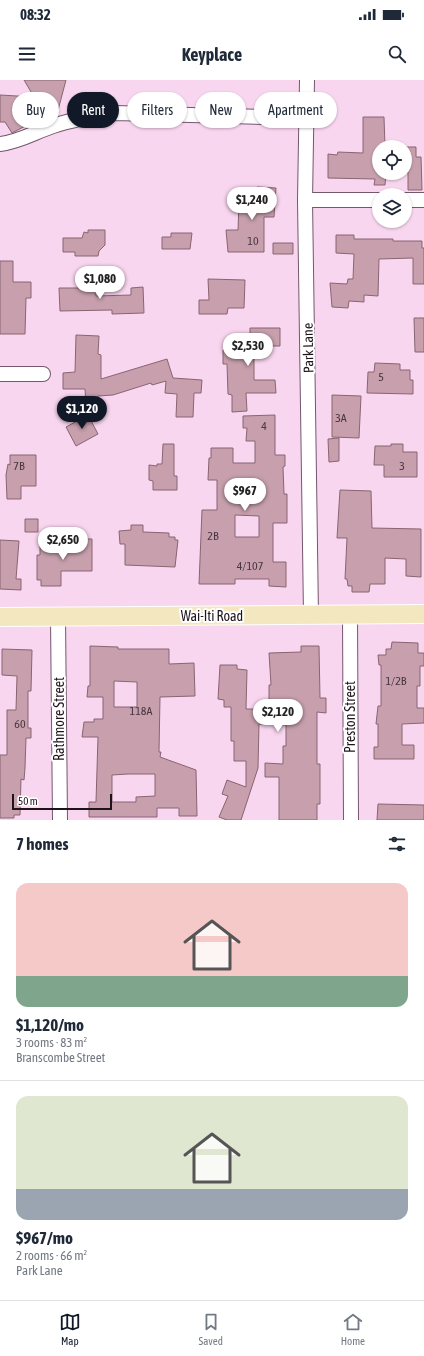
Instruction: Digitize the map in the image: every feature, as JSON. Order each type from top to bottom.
[{"type":"main road","name":"Wai-Iti Road","points":[[0,617],[424,614]]},
{"type":"street","name":"Park Lane","points":[[307,80],[307,92]]},
{"type":"street","points":[[0,144],[11,143],[55,125],[84,117],[114,113],[254,117]]},
{"type":"street","name":"Park Lane","points":[[306,128],[305,200],[311,615]]},
{"type":"street","points":[[305,200],[372,200]]},
{"type":"street","points":[[412,200],[424,200]]},
{"type":"street","points":[[0,374],[43,374]]},
{"type":"street","name":"Preston Street","points":[[350,614],[351,820]]},
{"type":"street","name":"Rathmore Street","points":[[58,617],[60,820]]},
{"type":"building","points":[[24,80],[66,80],[59,106],[59,92],[31,92]]},
{"type":"building","points":[[0,95],[12,96],[12,128],[22,128],[12,133],[5,122],[0,122]]},
{"type":"building","points":[[363,117],[384,117],[385,140],[372,140],[372,179],[328,178],[328,154],[337,155],[338,152],[363,153]]},
{"type":"building","points":[[412,147],[416,147],[416,157],[421,157],[422,190],[412,190],[412,188],[408,188],[408,180],[412,180]]},
{"type":"building","points":[[375,180],[385,180],[385,185],[374,185]]},
{"type":"building","points":[[257,187],[276,188],[274,217],[264,217],[264,252],[228,252],[226,230],[238,230],[239,203],[243,203],[244,192],[257,193]]},
{"type":"building","points":[[88,230],[105,230],[105,245],[99,251],[98,256],[75,256],[75,252],[63,252],[63,238],[82,238],[84,232],[88,233]]},
{"type":"building","points":[[171,233],[192,233],[190,249],[162,249],[162,237],[171,237]]},
{"type":"building","points":[[336,235],[354,235],[354,239],[422,241],[422,248],[424,248],[424,284],[413,284],[413,258],[379,259],[378,296],[364,295],[364,302],[349,301],[348,308],[332,307],[330,283],[347,284],[348,279],[353,279],[354,254],[336,253]]},
{"type":"building","points":[[273,243],[293,243],[293,254],[273,254]]},
{"type":"building","points":[[0,261],[13,261],[13,282],[31,282],[31,298],[26,298],[25,334],[0,334]]},
{"type":"building","points":[[81,278],[95,278],[96,296],[131,295],[131,288],[143,287],[144,313],[112,314],[112,310],[60,311],[59,288],[81,288]]},
{"type":"building","points":[[208,279],[245,280],[244,308],[228,308],[227,314],[199,314],[199,300],[209,300]]},
{"type":"building","points":[[414,318],[424,318],[424,352],[415,352]]},
{"type":"building","points":[[250,328],[280,328],[280,346],[254,346],[254,380],[275,380],[276,393],[246,393],[247,411],[232,412],[232,395],[228,394],[227,364],[223,364],[223,350],[238,350],[238,336],[250,336]]},
{"type":"building","points":[[76,335],[99,336],[98,354],[101,355],[101,379],[167,359],[173,378],[202,380],[201,393],[194,393],[193,417],[176,417],[177,394],[165,393],[166,381],[152,385],[151,383],[113,395],[98,396],[98,405],[86,405],[85,389],[63,389],[63,373],[75,372]]},
{"type":"building","points":[[375,363],[400,364],[400,370],[410,370],[410,380],[413,380],[413,394],[367,393],[368,372],[374,372]]},
{"type":"building","points":[[332,395],[361,396],[359,438],[332,437]]},
{"type":"building","points":[[88,415],[98,434],[76,446],[66,427]]},
{"type":"building","points":[[275,415],[275,455],[285,455],[285,466],[283,467],[284,494],[287,494],[287,523],[273,523],[273,562],[286,562],[286,587],[269,586],[269,579],[235,579],[235,584],[199,584],[202,510],[217,510],[217,480],[208,480],[211,448],[233,448],[233,463],[255,463],[255,441],[246,441],[247,428],[243,428],[243,416]],"holes":[[[235,515],[259,516],[259,537],[235,537]]]},
{"type":"building","points":[[339,438],[339,461],[329,462],[328,439]]},
{"type":"building","points":[[163,444],[174,444],[174,476],[177,476],[177,490],[153,490],[153,481],[149,480],[149,465],[157,466],[157,464],[162,464]]},
{"type":"building","points":[[391,444],[403,444],[403,452],[417,452],[417,477],[384,477],[384,465],[374,465],[375,446],[391,446]]},
{"type":"building","points":[[10,455],[36,455],[36,486],[21,486],[21,499],[7,499],[6,475],[8,464],[10,465]]},
{"type":"building","points":[[340,490],[371,491],[372,528],[421,529],[421,577],[406,576],[406,559],[385,558],[385,584],[370,584],[369,592],[352,592],[352,586],[348,586],[347,579],[345,579],[347,538],[337,538]]},
{"type":"building","points":[[25,519],[38,519],[38,532],[25,532]]},
{"type":"building","points":[[131,525],[143,525],[143,532],[169,533],[169,537],[175,537],[175,540],[178,540],[175,567],[125,565],[125,544],[120,544],[119,531],[131,530]]},
{"type":"building","points":[[73,539],[92,539],[92,571],[61,571],[61,586],[41,586],[41,580],[37,580],[37,555],[40,555],[40,544],[69,544],[73,543]]},
{"type":"building","points":[[0,540],[19,541],[16,579],[21,579],[21,590],[0,589]]},
{"type":"building","points":[[392,642],[418,643],[418,653],[424,653],[424,666],[420,666],[420,686],[417,686],[417,708],[424,708],[424,723],[402,724],[402,745],[414,745],[414,759],[374,759],[374,747],[378,747],[378,724],[376,724],[378,706],[381,706],[381,665],[379,665],[378,655],[386,655],[386,649],[391,649]]},
{"type":"building","points":[[90,646],[118,647],[118,649],[169,649],[169,664],[194,663],[195,696],[160,697],[159,752],[161,752],[160,757],[196,770],[197,816],[179,816],[179,808],[157,808],[157,817],[89,817],[89,802],[96,802],[98,737],[82,737],[84,722],[94,722],[94,719],[103,719],[103,697],[87,697],[88,686],[90,686]],"holes":[[[114,681],[137,682],[137,707],[114,707]],[[155,774],[155,796],[136,797],[136,802],[112,802],[112,775]]]},
{"type":"building","points":[[301,646],[319,646],[320,698],[326,698],[326,713],[317,712],[317,764],[320,764],[320,804],[317,804],[317,820],[279,820],[279,777],[265,777],[265,763],[283,764],[283,746],[286,746],[286,725],[259,724],[258,768],[241,820],[227,820],[219,817],[228,796],[222,794],[227,780],[246,787],[246,761],[234,761],[234,741],[231,741],[231,707],[224,707],[224,700],[218,699],[220,665],[237,665],[237,669],[247,670],[246,709],[269,709],[269,685],[271,685],[269,653],[301,652]]},
{"type":"building","points":[[2,649],[32,650],[31,691],[28,691],[28,728],[31,728],[31,738],[26,738],[24,780],[21,779],[20,815],[14,815],[14,818],[0,818],[0,755],[7,755],[7,710],[16,710],[17,676],[2,675]]},
{"type":"building","points":[[378,804],[424,805],[424,820],[377,820]]}]
